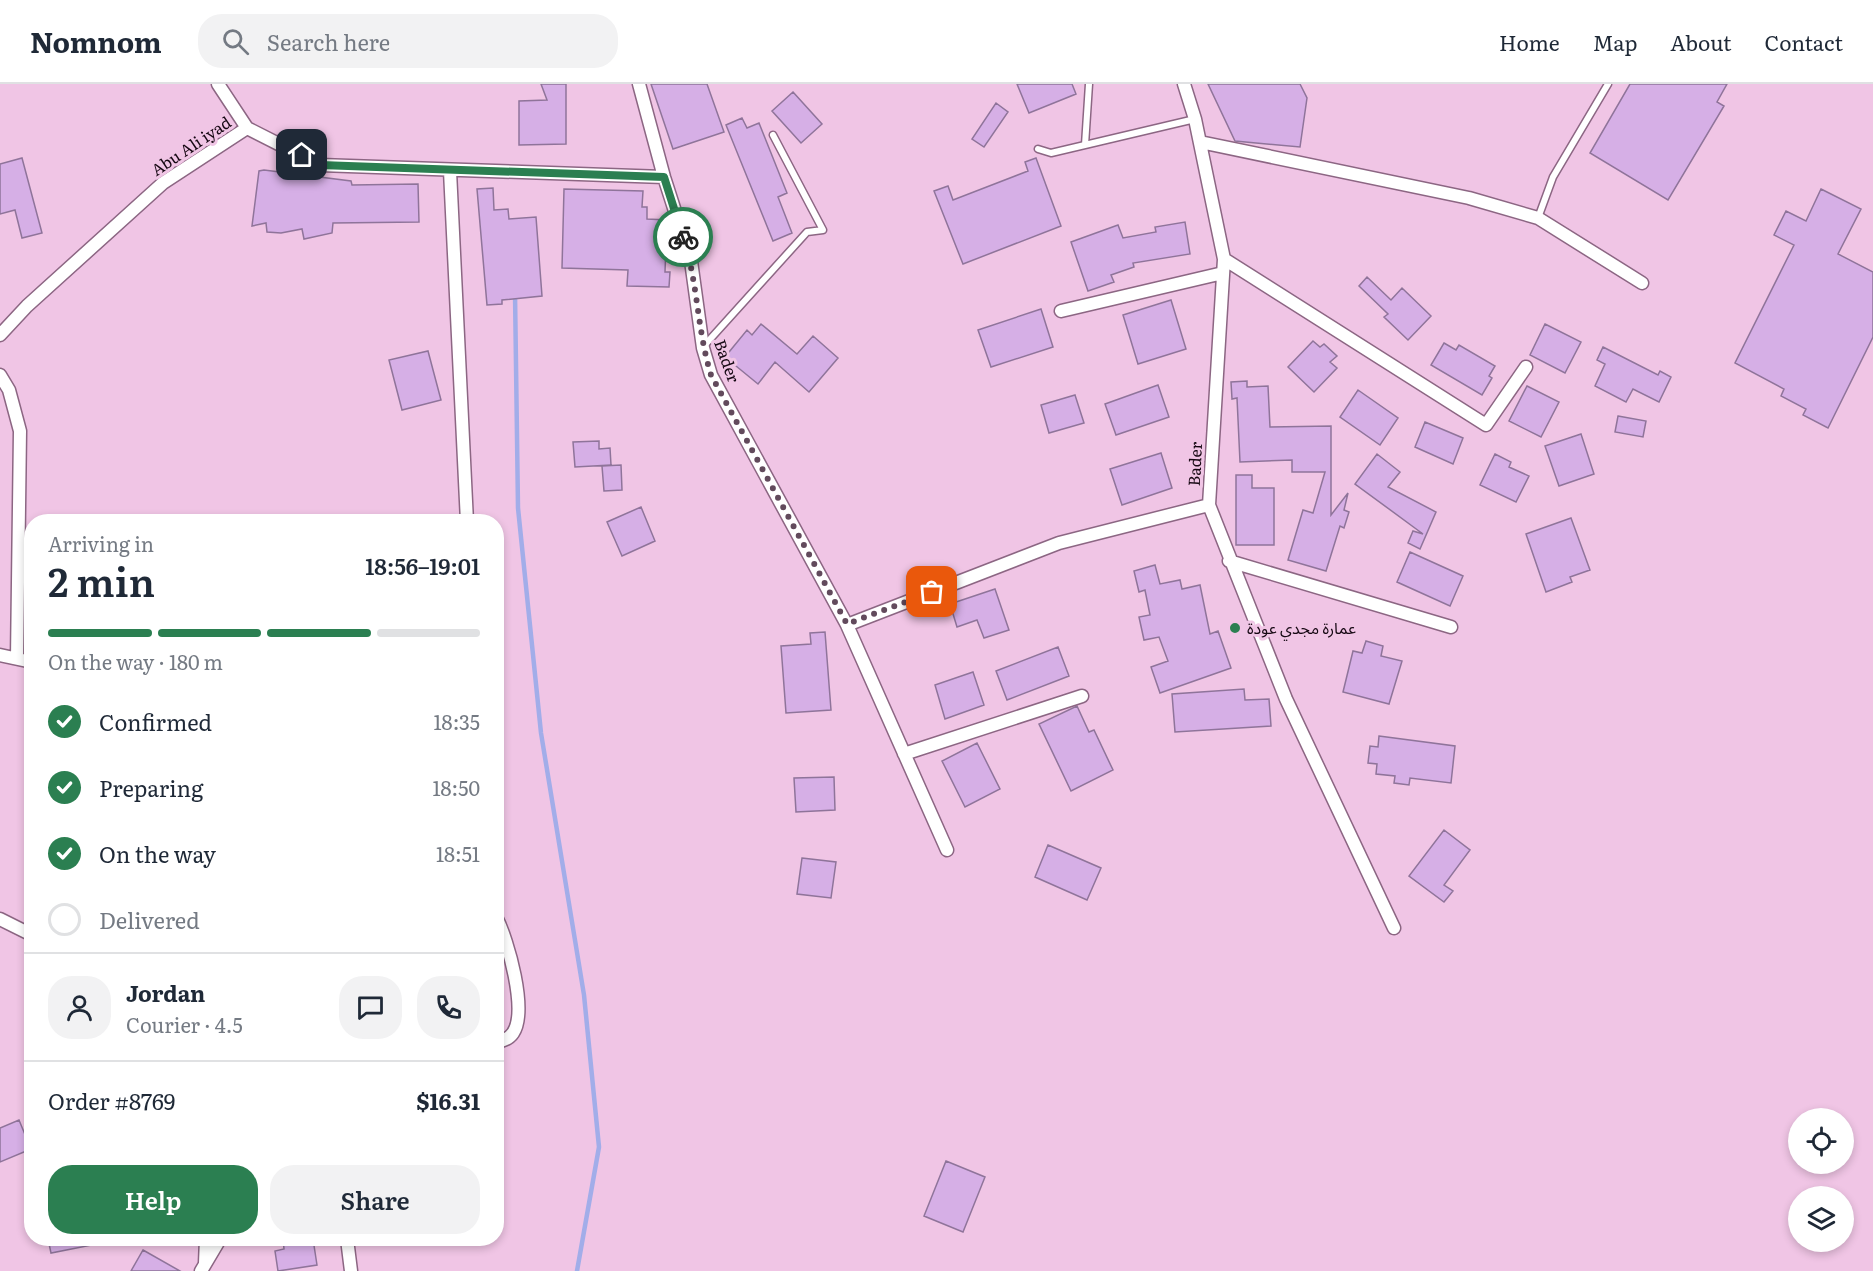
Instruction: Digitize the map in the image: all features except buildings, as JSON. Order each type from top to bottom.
[{"type":"street","points":[[218,84],[247,128]]},
{"type":"street","name":"Bader","points":[[639,84],[664,177],[691,261],[703,348],[711,375],[847,624],[947,850]]},
{"type":"street","name":"Bader","points":[[847,624],[1059,543],[1209,505],[1224,259],[1195,119],[1184,84]]},
{"type":"street","name":"Abu Ali iyad","points":[[0,335],[27,306],[163,183],[247,128],[320,165],[664,177]]},
{"type":"street","points":[[1200,142],[1469,198],[1538,218],[1642,283]]},
{"type":"street","points":[[450,171],[466,514]]},
{"type":"street","points":[[1224,259],[1486,425],[1526,367]]},
{"type":"street","points":[[1061,311],[1223,273]]},
{"type":"street","points":[[0,375],[9,390],[20,431],[17,658]]},
{"type":"street","points":[[1209,505],[1229,561],[1286,699],[1394,928]]},
{"type":"street","points":[[1229,561],[1451,627]]},
{"type":"street","points":[[0,655],[24,660]]},
{"type":"street","points":[[904,754],[1082,696]]},
{"type":"street","points":[[0,918],[24,931]]},
{"type":"street","points":[[504,940],[514,969],[518,1010],[514,1033],[504,1040]]},
{"type":"street","points":[[203,1267],[205,1246]]},
{"type":"street","points":[[203,1267],[216,1246]]},
{"type":"street","points":[[348,1246],[351,1271]]},
{"type":"lane","points":[[1085,145],[1089,84]]},
{"type":"lane","points":[[1538,218],[1553,177],[1608,84]]},
{"type":"lane","points":[[1038,150],[1051,153],[1195,119]]},
{"type":"lane","points":[[703,348],[807,232],[823,230],[773,135]]},
{"type":"waterway","points":[[515,293],[518,508],[541,733],[584,995],[599,1147],[577,1271]]},
{"type":"way so far","points":[[683,237],[691,261],[703,348],[711,375],[847,624],[932,592]]},
{"type":"place","name":"عمارة مجدي عودة","points":[[1235,628]]},
{"type":"route","points":[[302,155],[320,165],[664,177],[683,237]]}]
